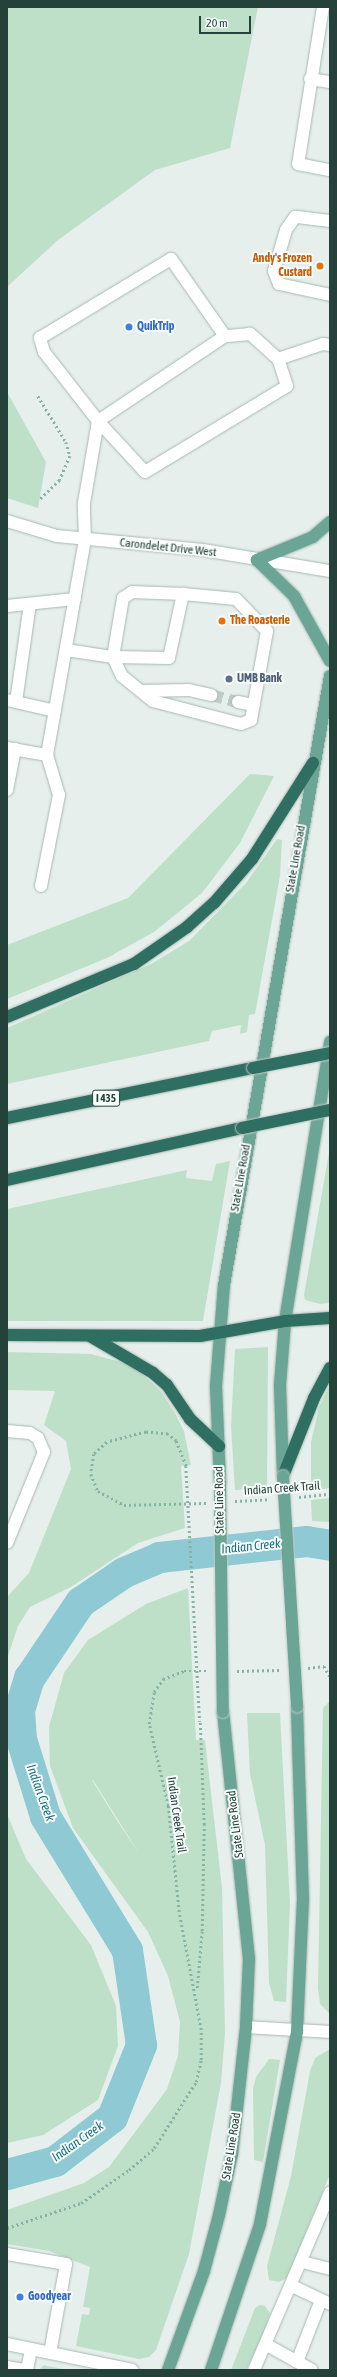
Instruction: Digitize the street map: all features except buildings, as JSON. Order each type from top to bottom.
[{"type":"highway","points":[[7,1017],[134,964],[187,927],[214,903],[252,859],[313,763]]},
{"type":"highway","name":"I 435","points":[[7,1118],[330,1053]]},
{"type":"highway","points":[[7,1180],[330,1110]]},
{"type":"highway","points":[[7,1335],[200,1336],[285,1321],[330,1318]]},
{"type":"highway","points":[[89,1335],[153,1373],[167,1386],[190,1419],[219,1446]]},
{"type":"highway","points":[[283,1476],[314,1398],[330,1368]]},
{"type":"main road","points":[[330,522],[314,537],[257,560],[294,596],[330,662]]},
{"type":"main road","name":"State Line Road","points":[[168,2370],[204,2271],[219,2214],[232,2154],[246,2027],[249,1958],[223,1712],[220,1482],[216,1386],[219,1333],[233,1224],[313,763],[330,676]]},
{"type":"main road","points":[[211,2370],[260,2224],[283,2122],[297,2031],[303,1900],[297,1707],[283,1476],[280,1385],[285,1321],[330,1042]]},
{"type":"street","points":[[323,7],[310,79],[298,164],[330,170]]},
{"type":"street","points":[[310,79],[330,82]]},
{"type":"street","points":[[330,221],[304,216],[290,221],[274,271],[279,284],[330,295]]},
{"type":"street","points":[[281,251],[280,278],[330,289]]},
{"type":"street","points":[[41,886],[59,795],[47,755],[85,540],[84,503],[98,420],[225,336],[250,334],[278,360],[287,386],[145,472],[98,420],[44,352],[40,338],[171,259],[225,336]]},
{"type":"street","points":[[278,360],[323,344],[330,345]]},
{"type":"street","name":"Carondelet Drive West","points":[[7,521],[57,536],[85,540],[203,550],[330,571]]},
{"type":"street","points":[[132,592],[183,594],[236,599],[263,622],[267,630],[252,720],[241,724],[153,701],[122,676],[113,658],[123,598],[132,592]]},
{"type":"street","points":[[66,650],[113,658],[169,658],[183,594]]},
{"type":"street","points":[[7,606],[75,599]]},
{"type":"street","points":[[30,604],[12,701],[55,711]]},
{"type":"street","points":[[141,691],[189,690],[211,695]]},
{"type":"street","points":[[238,702],[254,705]]},
{"type":"street","points":[[7,790],[11,748],[47,755]]},
{"type":"street","points":[[7,1430],[30,1433],[38,1438],[44,1452],[7,1543]]},
{"type":"street","points":[[246,2027],[330,2032]]},
{"type":"street","points":[[254,2370],[267,2345],[330,2193]]},
{"type":"street","points":[[7,2254],[66,2264],[50,2353]]},
{"type":"street","points":[[302,2262],[330,2269]]},
{"type":"street","points":[[292,2286],[326,2302],[297,2362]]},
{"type":"street","points":[[7,2344],[132,2370]]},
{"type":"street","points":[[267,2345],[312,2370]]},
{"type":"street","points":[[7,2366],[26,2370],[32,2350]]},
{"type":"path","points":[[38,396],[66,442],[70,456],[60,480],[40,499]]},
{"type":"path","name":"Indian Creek Trail","points":[[197,1992],[203,1908],[200,1722],[186,1466],[176,1441],[168,1434],[146,1432],[107,1442],[94,1454],[91,1474],[98,1491],[124,1506],[210,1503]]},
{"type":"path","name":"Indian Creek Trail","points":[[294,1497],[330,1494]]},
{"type":"path","name":"Indian Creek Trail","points":[[233,1502],[278,1498]]},
{"type":"path","points":[[300,1669],[324,1666],[330,1676]]},
{"type":"path","points":[[230,1671],[285,1670]]},
{"type":"path","name":"Indian Creek Trail","points":[[7,2228],[97,2194],[154,2148],[196,2082],[201,2037],[197,1992],[179,1912],[168,1806],[149,1724],[150,1709],[154,1692],[163,1680],[184,1671],[215,1671]]},
{"type":"green space","points":[[7,7],[258,7],[230,148],[155,170],[58,240],[7,287]]},
{"type":"green space","points":[[7,392],[46,462],[38,508],[7,498]]},
{"type":"green space","points":[[250,774],[274,776],[240,843],[202,893],[154,932],[107,958],[7,999],[7,945],[128,898]]},
{"type":"green space","points":[[277,839],[282,840],[280,876],[255,1014],[249,1015],[247,1032],[240,1034],[241,1025],[212,1031],[209,1041],[7,1084],[7,1028],[151,964],[189,941],[246,883]]},
{"type":"green space","points":[[330,1147],[330,1303],[320,1304],[305,1300],[304,1295]]},
{"type":"green space","points":[[230,1161],[203,1321],[7,1321],[7,1209],[187,1170],[186,1178],[212,1181],[216,1164]]},
{"type":"green space","points":[[268,1347],[267,1488],[235,1490],[231,1426],[235,1349]]},
{"type":"green space","points":[[7,1352],[91,1354],[121,1362],[140,1372],[161,1391],[175,1413],[184,1431],[191,1465],[181,1466],[185,1528],[138,1543],[71,1587],[30,1607],[18,1626],[7,1659],[7,1597],[29,1573],[71,1469],[66,1441],[44,1425],[55,1391],[7,1390]]},
{"type":"green space","points":[[330,1385],[330,1488],[311,1491],[311,1442],[319,1407]]},
{"type":"green space","points":[[330,1498],[330,1522],[312,1521],[311,1500]]},
{"type":"green space","points":[[188,1588],[196,1740],[205,1740],[222,1888],[225,2033],[221,2083],[189,2254],[156,2350],[149,2357],[139,2359],[76,2346],[82,2314],[89,2315],[90,2308],[83,2307],[90,2267],[49,2251],[7,2244],[7,2210],[84,2183],[109,2167],[167,2089],[178,2056],[180,2022],[168,1976],[148,1932],[73,1828],[50,1766],[49,1727],[64,1673],[88,1640],[146,1604]],"holes":[[[93,1780],[140,1855],[118,1822]]]},
{"type":"green space","points":[[330,1701],[330,2014],[320,2004],[318,1988],[323,1708]]},
{"type":"green space","points":[[247,1713],[280,1713],[290,1903],[286,2002],[274,2001],[269,1983],[265,1845],[250,1774]]},
{"type":"green space","points":[[7,1814],[26,1859],[91,1945],[116,2006],[118,2046],[98,2100],[43,2135],[7,2143]]},
{"type":"green space","points":[[330,2049],[330,2174],[287,2278],[279,2282],[269,2280],[267,2266],[291,2176],[310,2071],[315,2058]]},
{"type":"green space","points":[[269,2059],[280,2060],[263,2162],[254,2160],[253,2089],[256,2077]]},
{"type":"green space","points":[[260,2305],[265,2306],[270,2313],[264,2333],[246,2370],[231,2370],[255,2308]]},
{"type":"green space","points":[[44,2365],[47,2366],[68,2370],[39,2370]]},
{"type":"waterway","name":"Indian Creek","points":[[7,2174],[55,2161],[112,2117],[141,2045],[127,1950],[45,1816],[21,1739],[19,1710],[29,1678],[80,1602],[124,1572],[159,1557],[306,1541],[330,1545]]},
{"type":"tunnel","points":[[211,695],[238,702]]},
{"type":"place","name":"Andy's Frozen Custard","points":[[320,266]]},
{"type":"place","name":"QuikTrip","points":[[129,327]]},
{"type":"place","name":"The Roasterie","points":[[222,621]]},
{"type":"place","name":"UMB Bank","points":[[229,679]]},
{"type":"place","name":"Goodyear","points":[[20,2297]]}]
